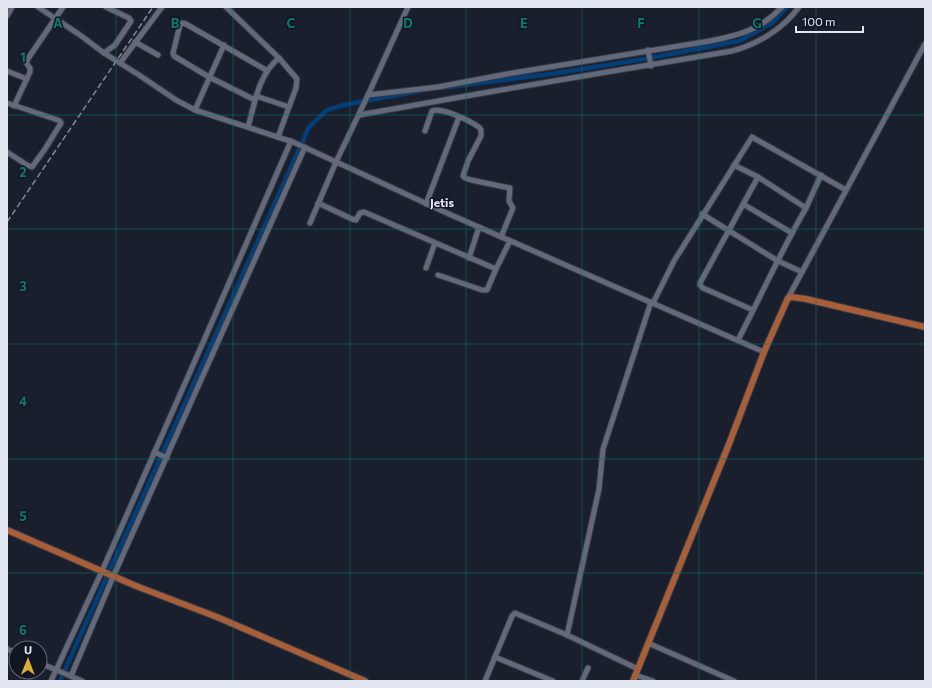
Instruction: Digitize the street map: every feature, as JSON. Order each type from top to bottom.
[{"type":"main road","points":[[635,675],[742,411],[764,352],[788,298],[792,297],[806,299],[925,327]]},
{"type":"main road","points":[[7,530],[113,576],[217,617],[365,681]]},
{"type":"street","points":[[7,16],[12,7]]},
{"type":"street","points":[[38,7],[104,53],[194,110],[292,141],[426,204],[764,352]]},
{"type":"street","points":[[14,106],[30,70],[27,65],[27,60],[63,7]]},
{"type":"street","points":[[104,53],[115,45],[130,21],[129,18],[106,7]]},
{"type":"street","points":[[120,63],[162,7]]},
{"type":"street","points":[[226,7],[279,58],[297,79],[296,88],[278,137]]},
{"type":"street","points":[[310,223],[336,162],[368,97],[408,7]]},
{"type":"street","points":[[368,97],[438,87],[710,41],[743,34],[766,22],[782,7]]},
{"type":"street","points":[[359,115],[732,51],[745,47],[770,34],[788,20],[799,7]]},
{"type":"street","points":[[266,70],[184,23],[180,25],[173,53],[174,56],[209,77],[256,98],[289,107]]},
{"type":"street","points":[[135,42],[158,55]]},
{"type":"street","points":[[788,298],[925,44]]},
{"type":"street","points":[[194,110],[224,45]]},
{"type":"street","points":[[649,51],[650,65]]},
{"type":"street","points":[[248,127],[266,70],[279,58]]},
{"type":"street","points":[[7,70],[27,79]]},
{"type":"street","points":[[7,103],[55,119],[61,123],[46,149],[32,167],[7,152]]},
{"type":"street","points":[[425,131],[432,111],[429,103]]},
{"type":"street","points":[[432,111],[438,109],[444,110],[480,128],[482,133],[468,161],[463,177],[510,189],[509,200],[513,208],[501,237]]},
{"type":"street","points":[[426,204],[459,117]]},
{"type":"street","points":[[567,635],[599,489],[603,449],[652,303],[666,274],[702,214],[752,137],[846,190]]},
{"type":"street","points":[[51,681],[57,671],[102,571],[292,141]]},
{"type":"street","points":[[70,676],[304,147]]},
{"type":"street","points":[[734,165],[758,177],[806,208]]},
{"type":"street","points":[[738,340],[806,208],[821,175]]},
{"type":"street","points":[[754,310],[703,288],[700,285],[701,280],[758,177]]},
{"type":"street","points":[[318,203],[352,220],[356,220],[360,213],[364,212],[496,269]]},
{"type":"street","points":[[742,204],[792,234]]},
{"type":"street","points":[[702,214],[778,260],[802,272]]},
{"type":"street","points":[[468,258],[479,227]]},
{"type":"street","points":[[438,275],[487,290],[510,241]]},
{"type":"street","points":[[426,268],[435,243]]},
{"type":"street","points":[[155,452],[166,458]]},
{"type":"street","points":[[485,681],[512,616],[515,613],[567,635],[635,675],[653,681]]},
{"type":"street","points":[[648,643],[734,681]]},
{"type":"street","points":[[495,657],[553,681]]},
{"type":"street","points":[[48,667],[82,681]]},
{"type":"street","points":[[582,681],[588,668]]},
{"type":"waterway","points":[[442,88],[558,73],[650,58],[739,41],[772,23],[787,7]]},
{"type":"waterway","points":[[60,681],[309,127],[327,110],[348,104],[421,91]]},
{"type":"railway","points":[[7,222],[153,7]]},
{"type":"district","name":"Jetis","points":[[442,203]]}]
